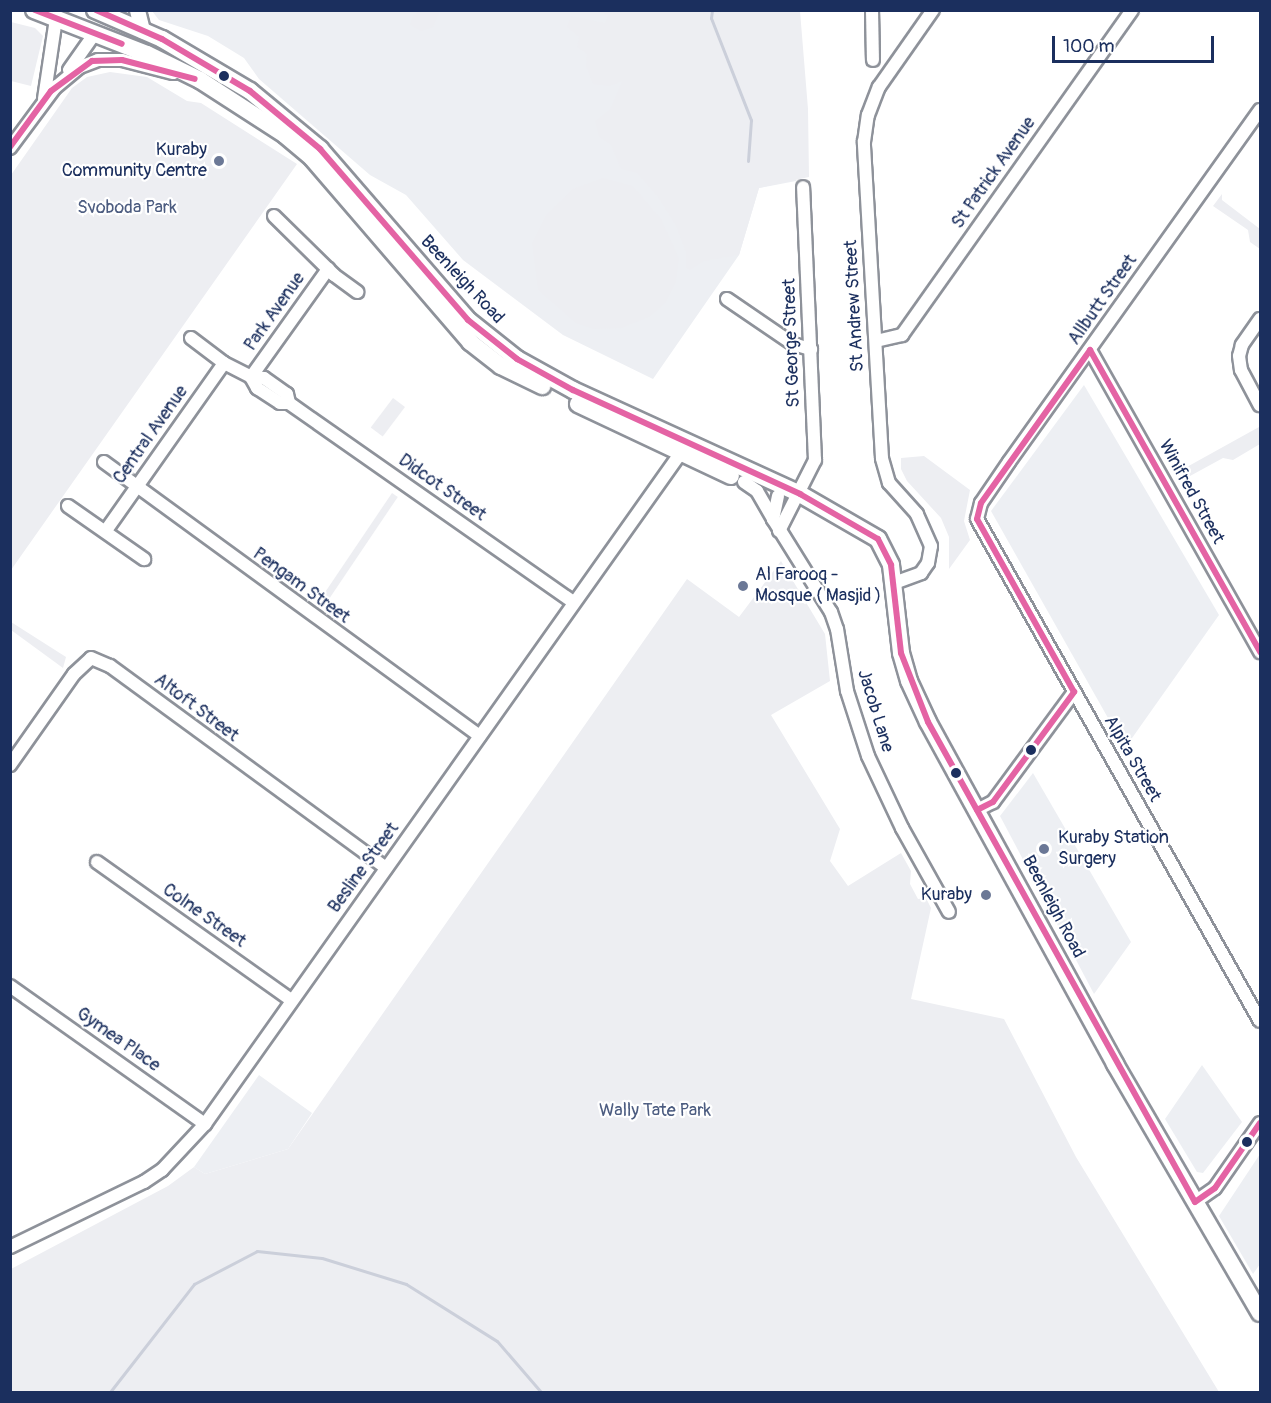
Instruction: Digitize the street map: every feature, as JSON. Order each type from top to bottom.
[{"type":"main road","name":"Beenleigh Road","points":[[34,10],[95,33],[200,80],[247,108],[312,158],[432,300],[486,356],[841,519],[878,539],[888,552],[894,583],[901,653],[909,681],[977,810],[1195,1202],[1260,1313]]},
{"type":"main road","name":"Beenleigh Road","points":[[104,12],[142,30],[250,91],[320,149],[468,320],[489,339],[532,369],[681,446],[744,482],[778,496],[797,499]]},
{"type":"street","points":[[137,10],[142,30]]},
{"type":"street","points":[[872,10],[873,60]]},
{"type":"street","name":"St Andrew Street","points":[[894,583],[921,573],[928,563],[931,546],[917,514],[885,474],[864,142],[868,115],[879,87],[933,10]]},
{"type":"street","name":"St Patrick Avenue","points":[[876,341],[902,335],[1132,10]]},
{"type":"street","points":[[10,148],[95,33],[104,12]]},
{"type":"street","points":[[43,103],[56,19]]},
{"type":"street","points":[[51,91],[80,67],[104,59],[134,62],[200,80]]},
{"type":"street","name":"Allbutt Street","points":[[977,513],[1260,110]]},
{"type":"street","name":"St George Street","points":[[776,525],[797,499],[815,460],[803,187]]},
{"type":"street","name":"Park Avenue","points":[[274,216],[328,269],[357,292]]},
{"type":"street","name":"Park Avenue","points":[[251,377],[328,269]]},
{"type":"street","points":[[727,299],[793,344],[811,349]]},
{"type":"street","points":[[1260,319],[1242,345],[1239,356],[1242,370],[1260,405]]},
{"type":"street","name":"Didcot Street","points":[[191,338],[224,363],[251,377],[257,388],[280,403],[289,403],[573,602]]},
{"type":"street","name":"Winifred Street","points":[[1090,350],[1260,652]]},
{"type":"street","name":"Central Avenue","points":[[107,529],[224,363]]},
{"type":"street","name":"Besline Street","points":[[10,1247],[144,1182],[162,1170],[205,1124],[480,736],[681,446]]},
{"type":"street","name":"Pengam Street","points":[[104,462],[138,485],[183,523],[480,736]]},
{"type":"street","name":"Jacob Lane","points":[[744,482],[757,491],[831,612],[847,691],[868,756],[902,828],[949,912]]},
{"type":"street","points":[[776,525],[778,496]]},
{"type":"street","points":[[68,506],[107,529],[144,559]]},
{"type":"street","name":"Alpita Street","points":[[977,513],[978,526],[1260,1021]]},
{"type":"street","name":"Altoft Street","points":[[10,765],[74,674],[91,658],[110,666],[386,868]]},
{"type":"street","points":[[977,810],[993,802],[1074,692]]},
{"type":"street","name":"Colne Street","points":[[97,862],[291,1000]]},
{"type":"street","name":"Gymea Place","points":[[10,986],[205,1124]]},
{"type":"street","points":[[1195,1202],[1215,1188],[1260,1123]]},
{"type":"shaded area","points":[[152,11],[784,11],[796,181],[759,188],[739,255],[653,379],[563,335],[463,260],[406,195],[370,175],[259,79],[244,58],[208,36],[159,20]]},
{"type":"shaded area","points":[[1084,385],[1219,615],[1125,748],[991,511]]},
{"type":"shaded area","points":[[1033,773],[1131,942],[1094,994],[1000,816]]},
{"type":"shaded area","points":[[1202,1065],[1242,1122],[1203,1173],[1197,1172],[1165,1119]]},
{"type":"shaded area","points":[[259,1075],[312,1113],[288,1149],[205,1174],[194,1167]]},
{"type":"shaded area","points":[[1260,1154],[1260,1264],[1253,1274],[1219,1216]]},
{"type":"green space","points":[[420,11],[440,11],[433,27],[421,31],[410,25],[413,16]]},
{"type":"green space","points":[[594,11],[800,11],[808,109],[809,177],[759,188],[739,255],[704,261],[690,270],[686,268],[686,253],[676,226],[658,197],[637,173],[621,169],[611,145],[599,137],[595,121],[610,109],[622,81],[611,86],[593,84],[586,66],[587,54],[577,47],[579,37],[567,27],[571,16],[605,23],[608,15]]},
{"type":"green space","points":[[11,22],[35,28],[43,36],[31,86],[11,81]]},
{"type":"green space","name":"Svoboda Park","points":[[110,72],[147,77],[187,101],[201,103],[297,164],[11,570],[11,175],[72,88],[87,77]]},
{"type":"green space","points":[[603,178],[633,186],[661,219],[679,258],[676,282],[666,302],[651,316],[622,328],[594,329],[576,323],[538,290],[532,243],[546,215],[573,189]]},
{"type":"green space","points":[[1222,194],[1222,200],[1260,229],[1260,249],[1250,242],[1248,230],[1213,206]]},
{"type":"green space","points":[[393,398],[405,407],[383,437],[371,428]]},
{"type":"green space","points":[[1259,427],[1260,444],[1233,460],[1223,458],[1190,476],[1185,468]]},
{"type":"green space","points":[[924,456],[970,490],[964,521],[970,540],[949,569],[949,537],[941,518],[907,481],[901,469],[901,458]]},
{"type":"green space","points":[[392,493],[398,497],[329,599],[323,595]]},
{"type":"green space","name":"Wally Tate Park","points":[[781,561],[825,634],[830,681],[771,715],[840,829],[830,861],[848,886],[901,853],[911,871],[910,884],[918,899],[926,898],[931,908],[911,999],[1004,1019],[1076,1157],[1219,1392],[11,1392],[11,1269],[168,1186],[194,1167],[205,1174],[288,1149],[687,579],[739,617]]},
{"type":"green space","points":[[11,622],[66,657],[63,668],[11,630]]},
{"type":"waterway","points":[[712,10],[711,18],[751,120],[748,161]]},
{"type":"waterway","points":[[110,1392],[194,1284],[257,1251],[322,1258],[406,1284],[497,1341],[541,1392]]},
{"type":"transit line","points":[[35,10],[122,44]]},
{"type":"transit line","points":[[96,10],[162,39],[250,91],[320,149],[468,320],[517,359],[573,390],[800,494],[878,539],[891,565],[901,653],[928,722],[1195,1202]]},
{"type":"transit line","points":[[10,147],[51,91],[92,61],[122,60],[195,79]]},
{"type":"transit line","points":[[1090,350],[1260,652]]},
{"type":"transit line","points":[[1074,692],[977,519],[981,503],[1090,350]]},
{"type":"transit line","points":[[977,810],[993,802],[1074,692]]},
{"type":"transit line","points":[[1195,1202],[1215,1188],[1260,1123]]},
{"type":"place","name":"Kuraby Community Centre","points":[[219,161]]},
{"type":"place","name":"Al Farooq - Mosque ( Masjid )","points":[[743,586]]},
{"type":"place","name":"Kuraby Station Surgery","points":[[1044,849]]},
{"type":"place","name":"Kuraby","points":[[986,895]]}]
